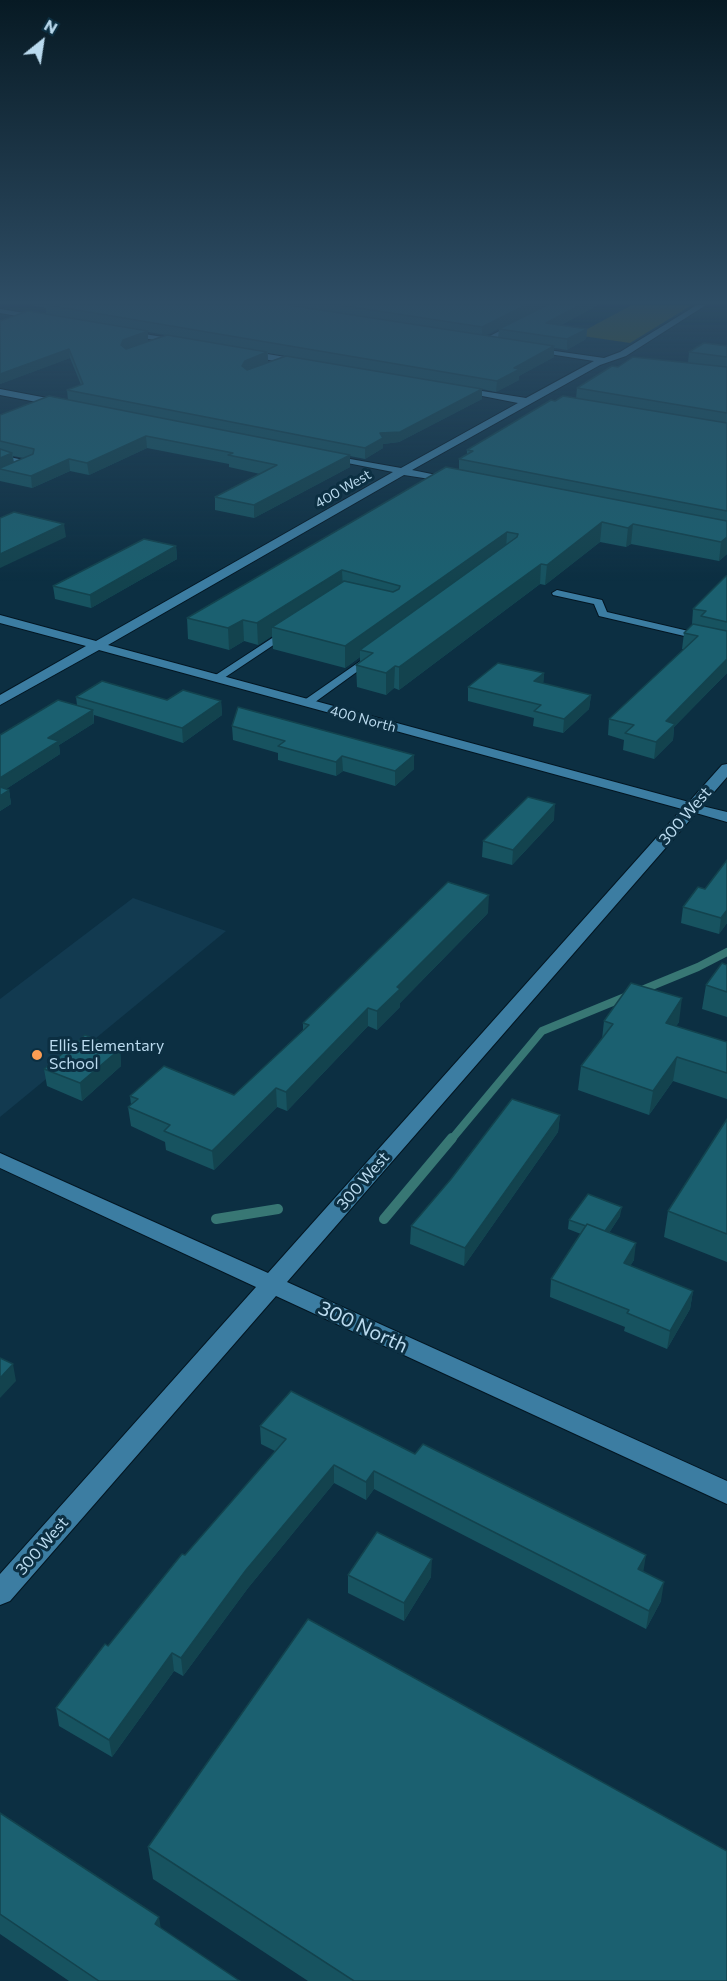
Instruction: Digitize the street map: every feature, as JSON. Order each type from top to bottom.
[{"type":"street","points":[[0,404],[17,397]]},
{"type":"street","points":[[29,397],[79,407]]},
{"type":"street","points":[[503,397],[532,403]]},
{"type":"street","name":"400 West","points":[[0,701],[404,471],[541,397]]},
{"type":"street","points":[[310,453],[466,484]]},
{"type":"street","name":"400 North","points":[[0,619],[727,817]]},
{"type":"street","name":"300 West","points":[[0,1593],[727,768]]},
{"type":"street","name":"300 North","points":[[0,1160],[727,1493]]},
{"type":"lane","points":[[0,457],[30,464],[0,476]]},
{"type":"lane","points":[[557,593],[598,602],[603,614],[727,643]]},
{"type":"lane","points":[[217,678],[296,626]]},
{"type":"lane","points":[[307,704],[385,647]]},
{"type":"shaded area","name":"Ellis Elementary School","points":[[133,898],[226,931],[0,1117],[0,999]]},
{"type":"building","points":[[45,397],[56,397],[350,455],[254,505],[215,497],[277,465],[228,455],[233,453],[146,436],[87,463],[69,459],[31,476],[0,469],[33,454],[34,449],[0,441],[0,415]]},
{"type":"building","points":[[105,397],[466,397],[400,432],[380,433],[383,438],[365,448]]},
{"type":"building","points":[[561,397],[572,397],[727,423],[727,511],[459,459],[473,451],[467,450],[551,400],[555,401]]},
{"type":"building","points":[[634,397],[727,397],[727,413]]},
{"type":"building","points":[[0,449],[12,453],[0,458]]},
{"type":"building","points":[[446,467],[727,521],[727,537],[721,542],[633,524],[628,528],[602,522],[547,565],[541,564],[399,667],[395,666],[386,673],[356,665],[373,653],[360,650],[517,537],[518,534],[507,532],[345,646],[272,627],[344,581],[393,592],[400,586],[342,570],[257,623],[243,620],[228,628],[187,618]]},
{"type":"building","points":[[14,512],[64,524],[0,554],[0,518]]},
{"type":"building","points":[[144,539],[176,546],[90,595],[53,586]]},
{"type":"building","points":[[726,576],[727,622],[701,616],[706,611],[693,609]]},
{"type":"building","points":[[693,624],[727,631],[727,659],[666,721],[675,724],[656,742],[625,733],[634,725],[609,719],[698,636],[684,633]]},
{"type":"building","points":[[498,663],[544,673],[534,681],[591,695],[564,719],[534,711],[541,705],[468,687]]},
{"type":"building","points":[[102,681],[167,700],[183,690],[221,701],[182,728],[76,697]]},
{"type":"building","points":[[58,700],[93,710],[48,738],[59,741],[0,778],[0,735]]},
{"type":"building","points":[[238,707],[414,755],[395,771],[342,756],[336,762],[278,746],[285,741],[232,726]]},
{"type":"building","points":[[0,787],[9,790],[0,796]]},
{"type":"building","points":[[528,797],[555,804],[513,850],[483,841]]},
{"type":"building","points":[[727,860],[727,910],[721,918],[683,907],[698,887],[705,889]]},
{"type":"building","points":[[448,882],[489,895],[397,987],[400,989],[377,1011],[368,1008],[286,1092],[276,1088],[212,1151],[164,1131],[170,1125],[128,1107],[138,1099],[130,1096],[164,1066],[234,1095],[309,1025],[303,1023]]},
{"type":"building","points":[[722,963],[727,965],[727,992],[706,985]]},
{"type":"building","points":[[631,983],[682,998],[666,1023],[727,1042],[727,1073],[677,1057],[653,1091],[581,1066],[613,1024],[604,1021]]},
{"type":"building","points":[[85,1035],[120,1049],[80,1083],[44,1069]]},
{"type":"building","points":[[512,1099],[560,1115],[465,1248],[411,1226],[451,1179]]},
{"type":"building","points":[[727,1119],[727,1234],[668,1211]]},
{"type":"building","points":[[588,1194],[622,1207],[605,1231],[569,1220]]},
{"type":"building","points":[[587,1224],[636,1243],[624,1263],[693,1291],[670,1331],[627,1313],[629,1310],[551,1279]]},
{"type":"building","points":[[0,1358],[13,1364],[0,1378]]},
{"type":"building","points":[[291,1391],[415,1454],[423,1444],[646,1555],[638,1569],[664,1582],[649,1611],[374,1471],[366,1482],[334,1465],[246,1570],[181,1658],[172,1653],[109,1740],[56,1708],[105,1644],[108,1646],[182,1554],[185,1555],[286,1439],[260,1426]]},
{"type":"building","points":[[377,1532],[432,1559],[404,1603],[348,1575]]},
{"type":"building","points":[[308,1619],[727,1851],[727,1981],[354,1981],[148,1847]]},
{"type":"building","points":[[0,1813],[159,1917],[155,1924],[240,1981],[99,1981],[0,1914]]},
{"type":"waterway","points":[[451,1140],[542,1031],[698,967],[727,952]]},
{"type":"waterway","points":[[384,1219],[452,1138]]},
{"type":"waterway","points":[[216,1219],[278,1209]]},
{"type":"place","name":"Ellis Elementary School","points":[[37,1055]]}]
